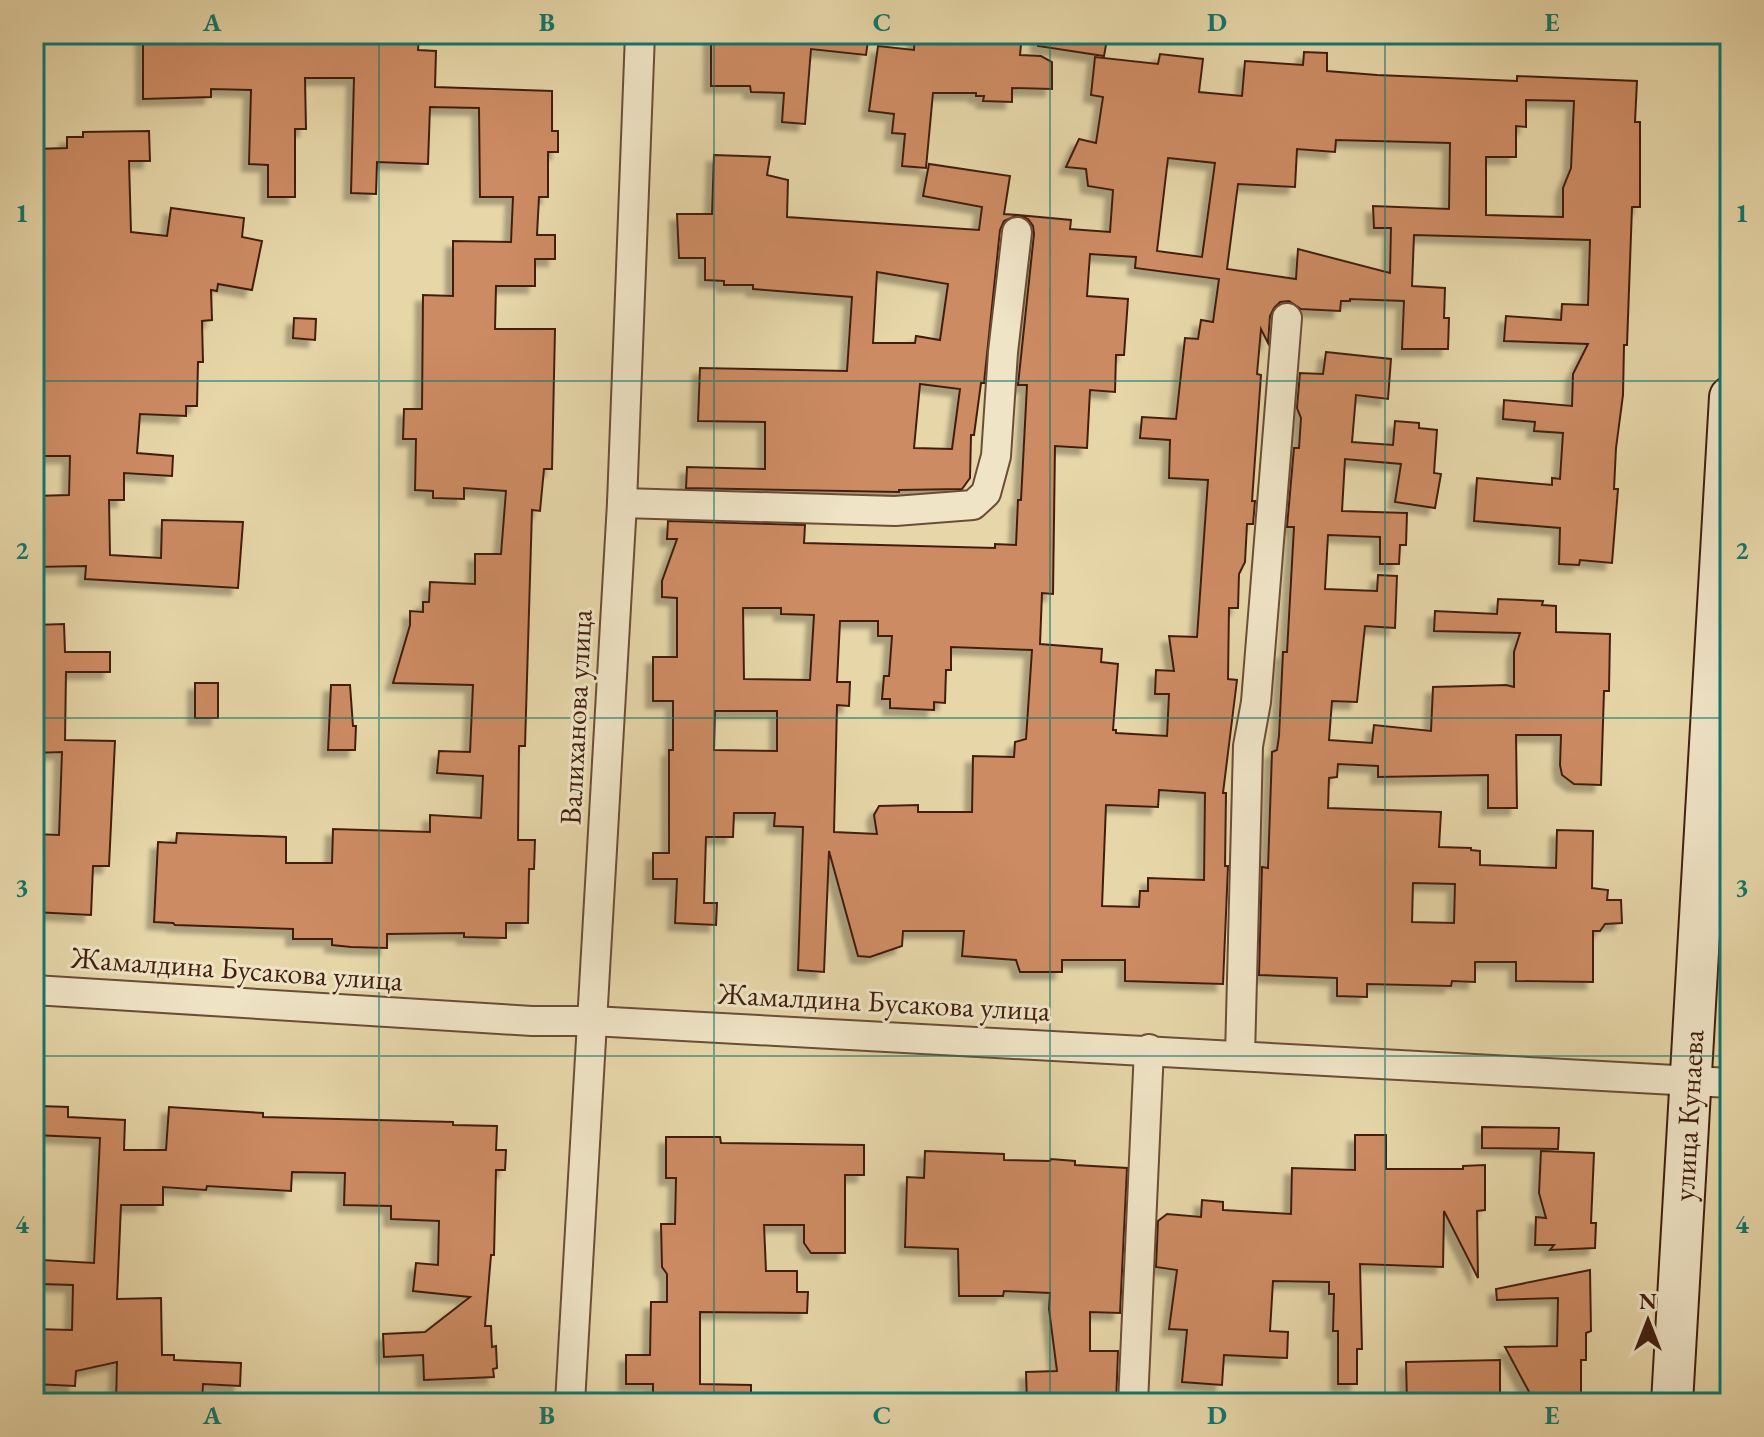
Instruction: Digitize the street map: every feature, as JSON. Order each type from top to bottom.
[{"type":"main road","name":"улица Кунаева","points":[[1672,1403],[1730,397]]},
{"type":"street","name":"Валиханова улица","points":[[570,1403],[622,503],[640,34]]},
{"type":"street","points":[[622,503],[895,511],[973,505],[986,493],[996,456],[1003,352],[1017,232]]},
{"type":"street","points":[[1240,1056],[1248,746],[1256,702],[1287,318]]},
{"type":"street","name":"Жамалдина Бусакова улица","points":[[34,990],[532,1021],[592,1021],[1149,1049],[1730,1083]]},
{"type":"street","points":[[1133,1403],[1149,1049]]},
{"type":"building","points":[[143,34],[167,34],[167,42],[216,39],[216,34],[419,34],[418,50],[436,51],[435,87],[552,91],[552,131],[558,131],[558,152],[548,152],[548,197],[539,197],[537,235],[555,235],[555,259],[535,259],[535,286],[496,286],[495,329],[555,329],[552,469],[544,469],[540,511],[532,510],[525,746],[519,746],[518,840],[535,840],[534,869],[529,869],[528,923],[506,923],[506,938],[464,937],[464,933],[387,934],[387,948],[351,947],[332,945],[332,939],[293,939],[293,929],[154,922],[158,842],[176,843],[177,833],[286,837],[286,863],[332,863],[333,829],[430,832],[430,815],[481,818],[483,776],[437,773],[439,751],[470,752],[473,685],[393,683],[410,625],[410,611],[423,612],[423,602],[429,602],[430,582],[475,584],[475,554],[501,554],[506,491],[464,488],[464,499],[433,498],[433,491],[415,490],[416,439],[403,439],[404,409],[422,409],[423,295],[453,296],[453,241],[511,242],[513,197],[480,197],[479,108],[430,107],[428,164],[377,162],[376,194],[351,193],[354,78],[305,78],[306,129],[295,129],[295,197],[268,197],[268,165],[249,164],[251,90],[211,89],[211,97],[143,99]]},
{"type":"building","points":[[711,34],[869,34],[866,55],[811,49],[805,124],[782,122],[784,93],[751,92],[750,86],[711,86]]},
{"type":"building","points":[[915,34],[1022,34],[1020,55],[1041,56],[1052,62],[1052,89],[1012,88],[1012,102],[983,101],[984,96],[976,96],[976,93],[933,93],[926,168],[902,166],[905,134],[892,133],[894,114],[869,111],[878,46],[914,50]]},
{"type":"building","points":[[1038,34],[1108,34],[1104,56],[1038,46]]},
{"type":"building","points":[[1304,52],[1327,53],[1327,71],[1517,81],[1517,76],[1637,81],[1635,122],[1640,122],[1640,207],[1632,207],[1627,345],[1624,345],[1623,395],[1616,448],[1614,489],[1618,489],[1612,563],[1580,560],[1579,565],[1559,564],[1560,528],[1474,521],[1477,478],[1552,485],[1552,478],[1560,479],[1563,433],[1534,431],[1535,422],[1503,419],[1504,400],[1572,406],[1573,374],[1588,344],[1504,341],[1506,316],[1561,320],[1562,304],[1588,305],[1590,240],[1414,235],[1412,286],[1445,288],[1444,318],[1449,318],[1448,349],[1402,349],[1404,301],[1350,299],[1341,301],[1340,311],[1301,309],[1289,301],[1280,302],[1270,316],[1268,343],[1261,329],[1253,524],[1247,524],[1245,562],[1239,574],[1238,608],[1229,608],[1228,679],[1237,680],[1223,793],[1226,793],[1225,866],[1228,866],[1223,984],[1125,981],[1125,960],[1062,960],[1062,972],[1020,972],[1016,960],[962,956],[964,931],[903,931],[902,946],[870,957],[858,956],[829,851],[824,972],[798,970],[803,827],[774,826],[775,813],[734,813],[733,837],[706,837],[704,903],[717,903],[716,925],[675,923],[677,879],[653,879],[653,853],[669,853],[669,750],[673,750],[673,701],[653,701],[653,657],[677,657],[677,598],[662,597],[662,581],[677,539],[667,539],[668,521],[805,525],[804,543],[995,548],[995,544],[1016,545],[1027,385],[1018,385],[1034,234],[1028,219],[1018,215],[1071,220],[1070,229],[1110,232],[1113,190],[1088,186],[1086,169],[1066,167],[1079,139],[1096,143],[1103,97],[1091,95],[1095,57],[1158,64],[1160,54],[1203,59],[1199,92],[1242,96],[1245,61],[1303,65]],"holes":[[[1526,100],[1574,101],[1571,168],[1563,188],[1563,217],[1486,215],[1486,157],[1516,157],[1516,126],[1526,127]],[[1336,140],[1450,143],[1449,209],[1373,206],[1374,228],[1391,228],[1390,273],[1298,249],[1296,279],[1227,269],[1238,184],[1295,187],[1297,149],[1335,152]],[[1168,158],[1215,163],[1202,257],[1157,251]],[[1090,254],[1136,257],[1135,268],[1219,279],[1213,322],[1201,320],[1198,339],[1185,338],[1176,419],[1142,417],[1140,438],[1170,440],[1169,478],[1208,480],[1197,637],[1169,636],[1174,671],[1156,670],[1155,694],[1169,694],[1167,736],[1116,733],[1113,730],[1118,664],[1101,662],[1102,649],[1040,644],[1042,593],[1053,594],[1055,446],[1087,448],[1090,390],[1115,392],[1116,355],[1124,355],[1128,299],[1087,296]],[[743,608],[781,608],[781,614],[814,615],[810,680],[744,679]],[[840,621],[878,621],[878,636],[892,636],[889,676],[884,676],[882,699],[890,699],[890,708],[934,710],[934,702],[945,703],[946,670],[951,670],[951,647],[1032,650],[1026,739],[1015,742],[1014,757],[973,756],[972,812],[918,812],[918,805],[879,806],[874,815],[877,834],[834,832],[837,705],[849,706],[850,682],[837,682]],[[715,711],[777,711],[777,751],[714,750]],[[1159,790],[1205,793],[1204,880],[1148,878],[1148,891],[1140,891],[1139,907],[1102,906],[1106,805],[1158,807]]]},
{"type":"building","points":[[149,131],[150,161],[129,161],[131,232],[167,236],[171,208],[244,218],[242,237],[262,241],[252,290],[218,284],[217,291],[211,290],[212,320],[202,321],[203,362],[198,362],[197,406],[186,406],[186,416],[140,414],[137,453],[173,456],[172,476],[124,473],[124,500],[109,500],[110,555],[161,558],[162,520],[243,522],[238,588],[85,579],[86,566],[34,567],[34,496],[69,495],[70,456],[34,456],[34,149],[67,148],[67,137],[83,137],[83,132]]},
{"type":"building","points":[[714,155],[770,157],[767,175],[788,180],[787,217],[979,230],[982,207],[923,196],[929,164],[1010,176],[1004,214],[1018,215],[1004,221],[1000,230],[984,383],[981,383],[974,435],[971,435],[970,478],[962,489],[899,492],[686,488],[687,467],[765,469],[765,422],[698,421],[700,368],[847,371],[852,297],[753,289],[753,285],[724,285],[724,281],[705,280],[705,258],[679,258],[677,214],[712,214]],"holes":[[[877,272],[948,284],[940,340],[916,336],[915,343],[873,343]],[[920,384],[960,389],[952,449],[914,448]]]},
{"type":"building","points":[[294,318],[316,319],[315,340],[293,338]]},
{"type":"building","points":[[1326,352],[1391,359],[1388,399],[1356,395],[1352,442],[1393,445],[1395,421],[1419,423],[1419,428],[1437,430],[1434,473],[1441,474],[1435,508],[1395,502],[1401,464],[1345,459],[1342,511],[1407,513],[1406,545],[1400,545],[1399,564],[1380,564],[1380,537],[1328,535],[1325,589],[1377,591],[1378,575],[1397,576],[1395,628],[1365,626],[1357,702],[1332,701],[1329,740],[1372,743],[1374,725],[1431,731],[1433,687],[1514,687],[1514,652],[1520,633],[1434,631],[1435,611],[1497,614],[1498,599],[1543,601],[1542,605],[1556,606],[1556,632],[1610,634],[1609,691],[1604,691],[1601,785],[1574,784],[1562,775],[1561,735],[1516,735],[1517,808],[1488,808],[1488,775],[1378,777],[1378,766],[1338,764],[1337,777],[1329,778],[1328,808],[1441,812],[1439,847],[1480,851],[1480,865],[1556,868],[1557,830],[1593,831],[1592,888],[1608,890],[1607,900],[1621,900],[1622,923],[1605,924],[1600,931],[1593,931],[1593,982],[1516,981],[1516,962],[1475,962],[1475,982],[1452,981],[1451,986],[1367,984],[1367,997],[1337,996],[1337,978],[1259,975],[1262,867],[1268,868],[1272,752],[1277,750],[1283,652],[1287,652],[1294,527],[1287,527],[1294,448],[1299,448],[1301,418],[1297,408],[1300,373],[1323,374]],"holes":[[[1413,883],[1455,884],[1454,923],[1412,922]]]},
{"type":"building","points":[[64,624],[65,652],[110,652],[110,672],[66,672],[65,740],[115,741],[109,866],[93,866],[91,915],[34,912],[34,834],[59,835],[62,752],[34,753],[34,625]]},
{"type":"building","points":[[195,683],[218,683],[218,718],[195,718]]},
{"type":"building","points":[[331,685],[350,685],[353,726],[356,726],[355,750],[328,750]]},
{"type":"building","points":[[40,1106],[68,1107],[68,1117],[125,1120],[124,1150],[166,1150],[169,1107],[263,1113],[263,1117],[497,1126],[496,1150],[506,1150],[505,1170],[496,1170],[494,1255],[491,1255],[485,1326],[491,1326],[492,1347],[496,1346],[497,1368],[493,1369],[494,1377],[424,1380],[423,1355],[384,1357],[383,1334],[425,1332],[470,1297],[413,1291],[416,1263],[438,1265],[439,1221],[391,1219],[391,1206],[344,1205],[345,1173],[292,1172],[291,1191],[163,1187],[163,1205],[121,1205],[117,1299],[161,1298],[162,1355],[174,1355],[174,1360],[241,1363],[240,1386],[203,1384],[202,1403],[116,1403],[117,1362],[76,1371],[75,1386],[34,1384],[34,1329],[72,1330],[73,1285],[40,1284],[42,1260],[94,1263],[100,1138],[34,1135]]},
{"type":"building","points":[[1482,1127],[1559,1128],[1558,1149],[1482,1148]]},
{"type":"building","points":[[1355,1135],[1386,1135],[1386,1169],[1463,1169],[1463,1166],[1485,1165],[1485,1210],[1477,1211],[1478,1278],[1444,1211],[1443,1267],[1360,1264],[1362,1349],[1357,1349],[1357,1384],[1338,1384],[1338,1331],[1333,1331],[1334,1294],[1329,1294],[1329,1282],[1273,1281],[1270,1331],[1288,1332],[1287,1358],[1224,1355],[1222,1385],[1182,1382],[1187,1330],[1169,1329],[1177,1270],[1156,1267],[1158,1221],[1167,1214],[1201,1217],[1202,1200],[1223,1202],[1223,1210],[1291,1214],[1292,1168],[1355,1170]]},
{"type":"building","points":[[666,1137],[720,1137],[721,1143],[864,1145],[864,1175],[845,1175],[845,1253],[811,1253],[804,1243],[804,1225],[764,1225],[766,1271],[797,1271],[797,1292],[808,1292],[807,1313],[700,1312],[700,1384],[751,1385],[751,1403],[653,1403],[653,1384],[626,1384],[626,1355],[650,1355],[651,1302],[667,1302],[661,1224],[675,1224],[676,1178],[666,1178]]},
{"type":"building","points":[[925,1151],[1004,1154],[1004,1160],[1051,1159],[1075,1161],[1075,1165],[1127,1168],[1120,1313],[1090,1312],[1090,1351],[1118,1351],[1116,1403],[1027,1403],[1026,1372],[1057,1371],[1049,1309],[1050,1293],[1004,1291],[1003,1296],[959,1296],[958,1249],[905,1247],[907,1177],[924,1178]]},
{"type":"building","points":[[1541,1151],[1594,1153],[1591,1223],[1596,1223],[1595,1248],[1550,1250],[1554,1245],[1535,1245],[1536,1217],[1546,1218],[1539,1193]]},
{"type":"building","points":[[1590,1270],[1591,1331],[1586,1333],[1586,1360],[1581,1360],[1581,1403],[1535,1403],[1505,1347],[1557,1346],[1558,1298],[1497,1300],[1496,1289]]},
{"type":"building","points":[[1500,1360],[1500,1403],[1407,1403],[1406,1362]]}]
